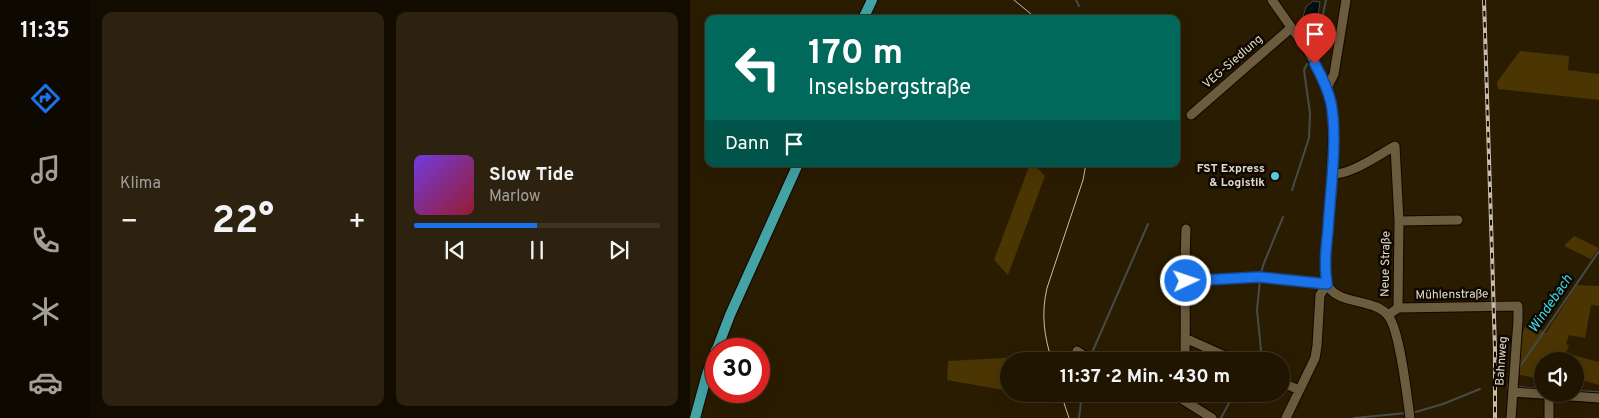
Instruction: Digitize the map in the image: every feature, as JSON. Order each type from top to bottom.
[{"type":"main road","points":[[865,15],[872,0]]},
{"type":"main road","points":[[722,338],[744,283],[797,167]]},
{"type":"main road","points":[[695,418],[705,381]]},
{"type":"street","points":[[1272,0],[1310,54],[1327,88],[1331,104],[1333,120],[1332,174],[1325,264],[1327,284],[1335,293],[1376,307],[1388,315],[1396,336],[1410,415]]},
{"type":"street","points":[[1327,88],[1334,74],[1346,0]]},
{"type":"street","name":"VEG-Siedlung","points":[[1191,115],[1291,28]]},
{"type":"street","name":"Neue Straße","points":[[1332,174],[1338,174],[1364,163],[1394,146],[1399,221],[1398,308]]},
{"type":"street","name":"Neue Straße","points":[[1399,221],[1458,220]]},
{"type":"street","points":[[1185,352],[1186,281],[1184,260],[1186,229]]},
{"type":"street","points":[[1186,281],[1260,277],[1327,284]]},
{"type":"street","points":[[1286,418],[1314,358],[1317,346],[1320,295],[1327,284]]},
{"type":"street","name":"Mühlenstraße","points":[[1388,315],[1398,308],[1518,306]]},
{"type":"street","name":"Bahnweg","points":[[1511,418],[1518,306]]},
{"type":"street","points":[[1185,338],[1216,352]]},
{"type":"street","points":[[1290,386],[1299,390]]},
{"type":"street","points":[[1512,392],[1534,394]]},
{"type":"street","points":[[1584,397],[1599,398]]},
{"type":"street","points":[[1186,402],[1212,418]]},
{"type":"street","points":[[1548,418],[1549,402]]},
{"type":"shaded area","points":[[1313,1],[1320,2],[1317,23],[1313,25],[1303,17],[1306,7]]},
{"type":"shaded area","points":[[1520,51],[1569,56],[1568,70],[1599,74],[1599,100],[1498,89],[1497,82]]},
{"type":"shaded area","points":[[1029,167],[1037,167],[1045,176],[1008,275],[994,260]]},
{"type":"shaded area","points":[[1574,236],[1599,248],[1591,259],[1564,246]]},
{"type":"shaded area","points":[[1577,285],[1599,286],[1599,306],[1591,305],[1585,338],[1569,335],[1566,344],[1569,345],[1566,352],[1534,352],[1534,378],[1520,375],[1518,362],[1519,348],[1522,333],[1528,322],[1546,333]]},
{"type":"shaded area","points":[[1000,358],[1000,389],[947,380],[948,361]]},
{"type":"shaded area","points":[[1584,358],[1599,362],[1599,385],[1584,381]]},
{"type":"waterway","points":[[1076,0],[1079,6]]},
{"type":"waterway","points":[[1315,52],[1326,0]]},
{"type":"waterway","points":[[1292,190],[1309,138],[1310,113],[1304,70],[1307,64]]},
{"type":"waterway","points":[[1261,273],[1283,217]]},
{"type":"waterway","points":[[1092,352],[1148,224]]},
{"type":"waterway","name":"Windebach","points":[[1519,368],[1599,251]]},
{"type":"waterway","points":[[1260,280],[1257,310],[1260,352]]},
{"type":"waterway","name":"Windebach","points":[[1508,388],[1509,382]]},
{"type":"waterway","points":[[1519,387],[1534,388]]},
{"type":"waterway","name":"Windebach","points":[[1412,413],[1443,404],[1480,389]]},
{"type":"waterway","points":[[1584,391],[1599,392]]},
{"type":"waterway","points":[[1079,418],[1081,402]]},
{"type":"waterway","points":[[1221,418],[1230,402]]},
{"type":"waterway","name":"Windebach","points":[[1354,418],[1407,413]]},
{"type":"tram line","points":[[1014,0],[1032,15]]},
{"type":"tram line","points":[[1050,352],[1044,325],[1045,298],[1083,180],[1085,167]]},
{"type":"tram line","points":[[1064,402],[1069,418]]},
{"type":"railway","points":[[1484,0],[1495,349],[1495,418]]},
{"type":"place","name":"FST Express & Logistik","points":[[1275,176]]},
{"type":"route","points":[[1186,281],[1259,277],[1327,284],[1325,264],[1332,174],[1333,120],[1327,88],[1315,64]]}]
